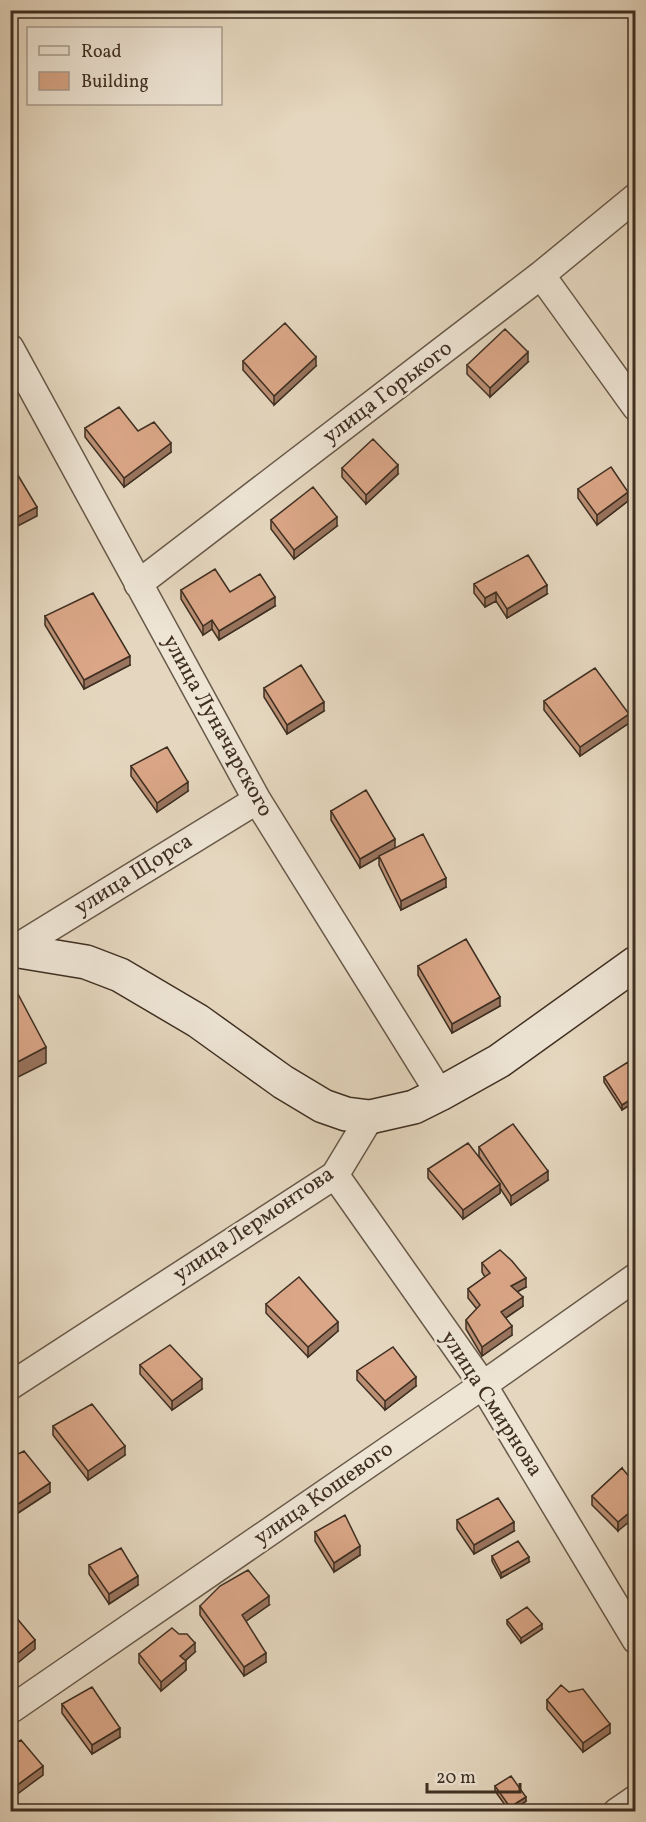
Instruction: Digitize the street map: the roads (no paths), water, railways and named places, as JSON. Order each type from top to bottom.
[{"type":"street","name":"улица Горького","points":[[138,584],[541,275],[636,197]]},
{"type":"street","points":[[541,275],[636,407]]},
{"type":"street","name":"улица Луначарского","points":[[10,348],[257,800],[440,1095]]},
{"type":"street","name":"улица Щорса","points":[[12,951],[257,800]]},
{"type":"street","points":[[12,951],[86,962],[120,975],[198,1020],[283,1082],[323,1106],[346,1114],[370,1117],[414,1107],[499,1062],[636,963]]},
{"type":"street","name":"улица Лермонтова","points":[[10,1386],[335,1175],[370,1117]]},
{"type":"street","name":"улица Смирнова","points":[[335,1175],[483,1385],[636,1640]]},
{"type":"street","name":"улица Кошевого","points":[[10,1710],[483,1385],[636,1276]]},
{"type":"street","points":[[617,1812],[636,1799]]}]
